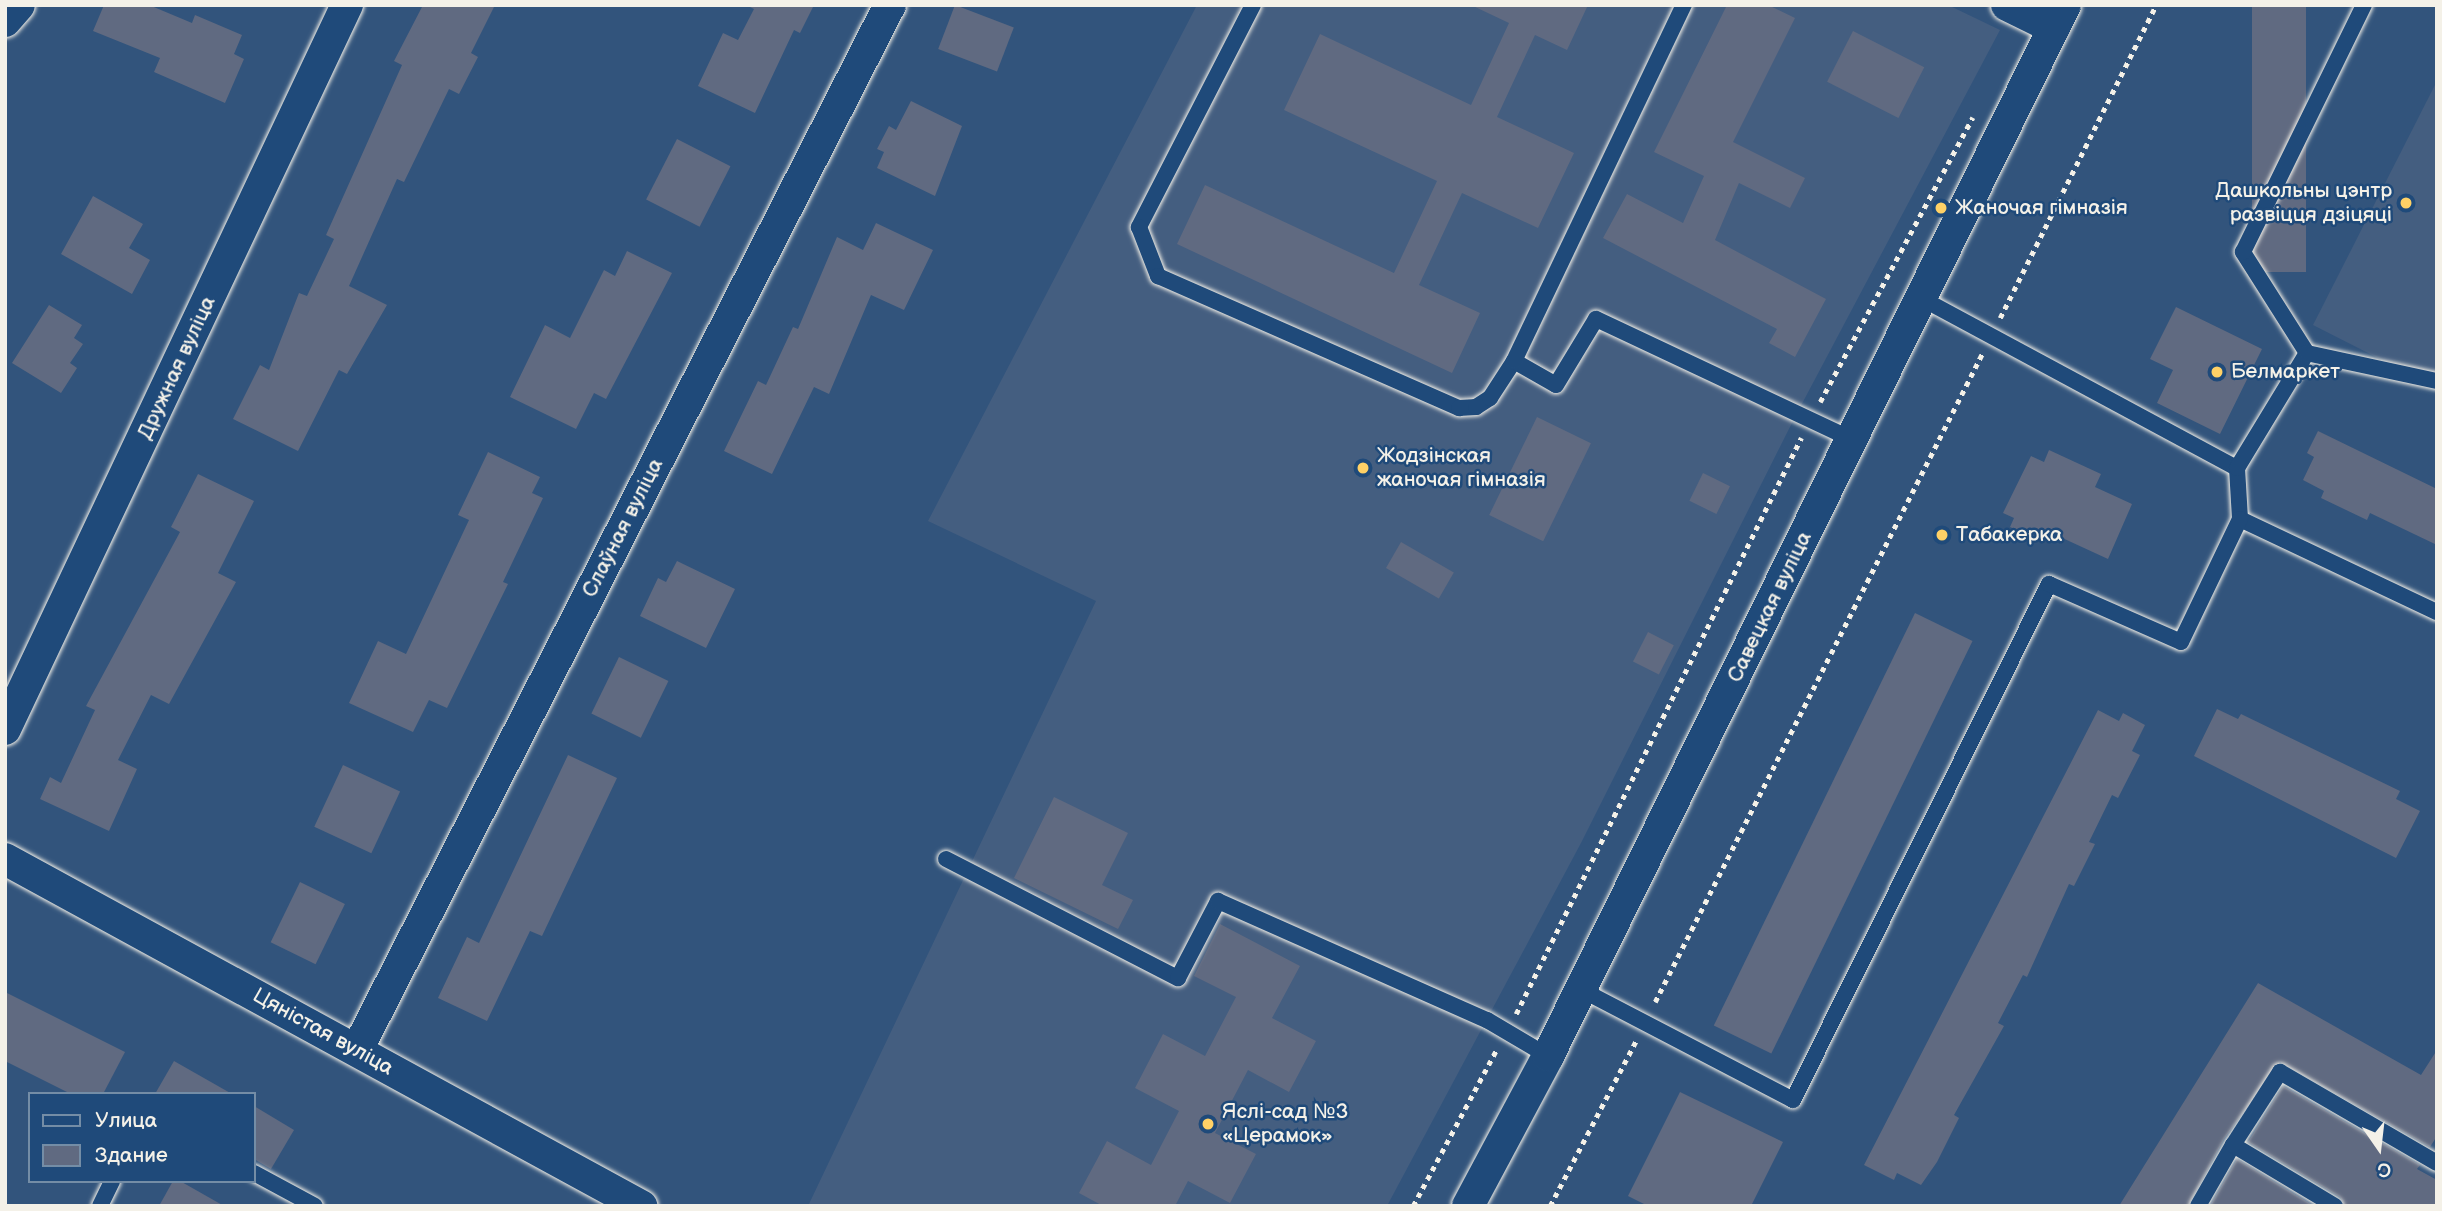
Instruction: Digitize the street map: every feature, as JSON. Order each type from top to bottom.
[{"type":"street","points":[[5,20],[19,5]]},
{"type":"street","name":"Дружная вуліца","points":[[5,729],[347,5]]},
{"type":"street","name":"Слаўная вуліца","points":[[357,1051],[890,5]]},
{"type":"street","points":[[2007,5],[2059,17]]},
{"type":"street","name":"Савецкая вуліца","points":[[1468,1206],[1548,1056],[2059,17]]},
{"type":"street","name":"Цяністая вуліца","points":[[5,859],[641,1206]]},
{"type":"lane","points":[[1253,5],[1139,227],[1158,276],[1459,408],[1476,407],[1490,398],[1514,361],[1684,5]]},
{"type":"lane","points":[[2364,5],[2243,252],[2307,353],[2437,381]]},
{"type":"lane","points":[[1919,297],[2237,468]]},
{"type":"lane","points":[[1514,361],[1556,385],[1596,319],[1853,440]]},
{"type":"lane","points":[[1580,989],[1644,1026],[1793,1100],[2049,584],[2181,642],[2240,519],[2237,468],[2307,353]]},
{"type":"lane","points":[[2240,519],[2437,612]]},
{"type":"lane","points":[[946,859],[1178,978],[1218,901],[1506,1033],[1548,1056]]},
{"type":"lane","points":[[2198,1206],[2280,1072],[2437,1163]]},
{"type":"lane","points":[[2234,1145],[2335,1206]]},
{"type":"lane","points":[[256,1174],[315,1206]]},
{"type":"lane","points":[[100,1206],[111,1183]]},
{"type":"path","points":[[1550,1206],[1644,1026],[2156,5]]},
{"type":"path","points":[[1413,1206],[1506,1033],[1810,421],[1975,113]]},
{"type":"shaded area","name":"Жодзінская жаночая гімназія","points":[[1197,5],[1948,5],[2000,30],[1796,415],[1581,843],[1387,1206],[808,1206],[1096,601],[928,521]]},
{"type":"shaded area","name":"Дашкольны цэнтр развіцця дзіцяці","points":[[2437,81],[2437,388],[2313,325]]},
{"type":"building","points":[[104,5],[149,5],[192,23],[195,15],[242,35],[234,54],[244,59],[225,103],[154,72],[160,58],[93,31]]},
{"type":"building","points":[[423,5],[495,5],[471,53],[478,57],[459,94],[449,89],[404,182],[397,179],[349,286],[387,305],[347,374],[339,370],[298,451],[233,419],[260,365],[269,370],[299,293],[307,296],[334,239],[326,235],[402,65],[394,61]]},
{"type":"building","points":[[746,5],[814,5],[800,33],[794,30],[755,113],[698,86],[723,33],[738,40],[754,9]]},
{"type":"building","points":[[955,5],[1014,28],[997,71],[938,49]]},
{"type":"building","points":[[1471,5],[1588,5],[1567,50],[1535,35],[1497,117],[1574,153],[1538,228],[1462,193],[1419,285],[1480,313],[1452,373],[1177,244],[1205,185],[1394,273],[1437,181],[1284,110],[1320,34],[1471,105],[1509,23]]},
{"type":"building","points":[[1727,5],[1768,5],[1795,18],[1733,142],[1805,178],[1790,208],[1739,183],[1715,240],[1826,299],[1795,357],[1769,343],[1777,329],[1603,238],[1627,194],[1683,223],[1704,176],[1654,152]]},
{"type":"building","points":[[2252,5],[2306,5],[2306,272],[2252,272]]},
{"type":"building","points":[[1853,31],[1924,67],[1898,118],[1827,82]]},
{"type":"building","points":[[911,101],[962,126],[935,196],[877,168],[884,152],[877,149],[889,126],[896,130]]},
{"type":"building","points":[[677,139],[730,166],[700,227],[646,200]]},
{"type":"building","points":[[93,196],[143,224],[129,248],[150,260],[132,294],[61,254]]},
{"type":"building","points":[[876,223],[933,250],[904,310],[871,295],[829,394],[814,387],[772,474],[724,451],[758,381],[766,385],[793,327],[798,329],[837,237],[863,250]]},
{"type":"building","points":[[627,251],[672,273],[606,399],[594,393],[576,429],[510,397],[545,325],[570,338],[604,270],[615,276]]},
{"type":"building","points":[[49,305],[82,325],[74,338],[83,344],[70,363],[77,368],[61,393],[12,363]]},
{"type":"building","points":[[2176,307],[2262,349],[2220,434],[2157,403],[2173,370],[2150,359]]},
{"type":"building","points":[[1537,417],[1591,443],[1543,541],[1489,515]]},
{"type":"building","points":[[2318,431],[2437,489],[2437,545],[2370,513],[2367,520],[2321,498],[2324,491],[2303,480],[2314,457],[2307,453]]},
{"type":"building","points":[[2049,450],[2101,474],[2095,487],[2132,504],[2108,559],[2045,530],[2040,541],[2010,527],[2014,518],[2003,513],[2031,456],[2044,462]]},
{"type":"building","points":[[488,452],[540,477],[532,493],[543,498],[503,582],[508,584],[447,708],[429,700],[413,732],[349,703],[378,641],[406,654],[469,520],[458,515]]},
{"type":"building","points":[[1703,473],[1730,486],[1716,514],[1689,501]]},
{"type":"building","points":[[198,474],[254,501],[218,573],[236,582],[169,704],[151,695],[118,760],[137,769],[109,831],[40,799],[50,777],[61,783],[95,710],[86,706],[180,532],[171,527]]},
{"type":"building","points":[[1401,542],[1454,572],[1439,598],[1386,568]]},
{"type":"building","points":[[677,561],[735,589],[706,648],[640,616],[658,578],[666,582]]},
{"type":"building","points":[[1915,613],[1973,641],[1771,1054],[1714,1026]]},
{"type":"building","points":[[1648,632],[1674,645],[1659,675],[1633,661]]},
{"type":"building","points":[[619,657],[668,681],[641,738],[591,714]]},
{"type":"building","points":[[2217,709],[2238,719],[2241,714],[2400,791],[2396,799],[2420,811],[2396,858],[2194,756]]},
{"type":"building","points":[[2098,710],[2119,721],[2123,713],[2145,725],[2132,751],[2140,755],[2118,798],[2112,795],[2089,842],[2095,844],[2074,886],[2069,884],[2027,977],[2023,975],[1998,1023],[2004,1026],[1954,1115],[1959,1118],[1937,1162],[1921,1185],[1897,1173],[1894,1180],[1864,1165]]},
{"type":"building","points":[[568,755],[617,778],[542,936],[530,931],[487,1021],[438,998],[467,937],[479,943]]},
{"type":"building","points":[[343,765],[400,792],[371,853],[314,827]]},
{"type":"building","points":[[1054,797],[1128,833],[1102,885],[1133,900],[1118,929],[1014,878]]},
{"type":"building","points":[[300,882],[345,904],[316,964],[271,942]]},
{"type":"building","points":[[1220,924],[1300,966],[1272,1018],[1316,1041],[1289,1092],[1248,1070],[1215,1133],[1256,1154],[1230,1203],[1188,1181],[1175,1206],[1103,1206],[1079,1193],[1107,1141],[1151,1165],[1179,1111],[1135,1088],[1163,1034],[1205,1056],[1236,997],[1194,976]]},
{"type":"building","points":[[2258,983],[2421,1075],[2437,1050],[2437,1136],[2430,1147],[2280,1062],[2224,1139],[2188,1206],[2119,1206]]},
{"type":"building","points":[[5,992],[125,1052],[104,1092],[67,1092],[5,1061]]},
{"type":"building","points":[[174,1061],[228,1092],[156,1092]]},
{"type":"building","points":[[2283,1086],[2420,1165],[2417,1169],[2437,1180],[2437,1206],[2345,1206],[2340,1197],[2248,1142]]},
{"type":"building","points":[[1680,1092],[1783,1142],[1751,1206],[1648,1206],[1628,1196]]},
{"type":"building","points":[[256,1107],[294,1130],[271,1169],[256,1160]]},
{"type":"building","points":[[2237,1159],[2314,1206],[2210,1206]]},
{"type":"building","points":[[172,1183],[184,1183],[224,1206],[159,1206]]},
{"type":"place","name":"Дашкольны цэнтр развіцця дзіцяці","points":[[2406,203]]},
{"type":"place","name":"Жаночая гімназія","points":[[1941,208]]},
{"type":"place","name":"Белмаркет","points":[[2217,372]]},
{"type":"place","name":"Жодзінская жаночая гімназія","points":[[1363,468]]},
{"type":"place","name":"Табакерка","points":[[1942,535]]},
{"type":"place","name":"Яслі-сад №3 «Церамок»","points":[[1208,1124]]}]
